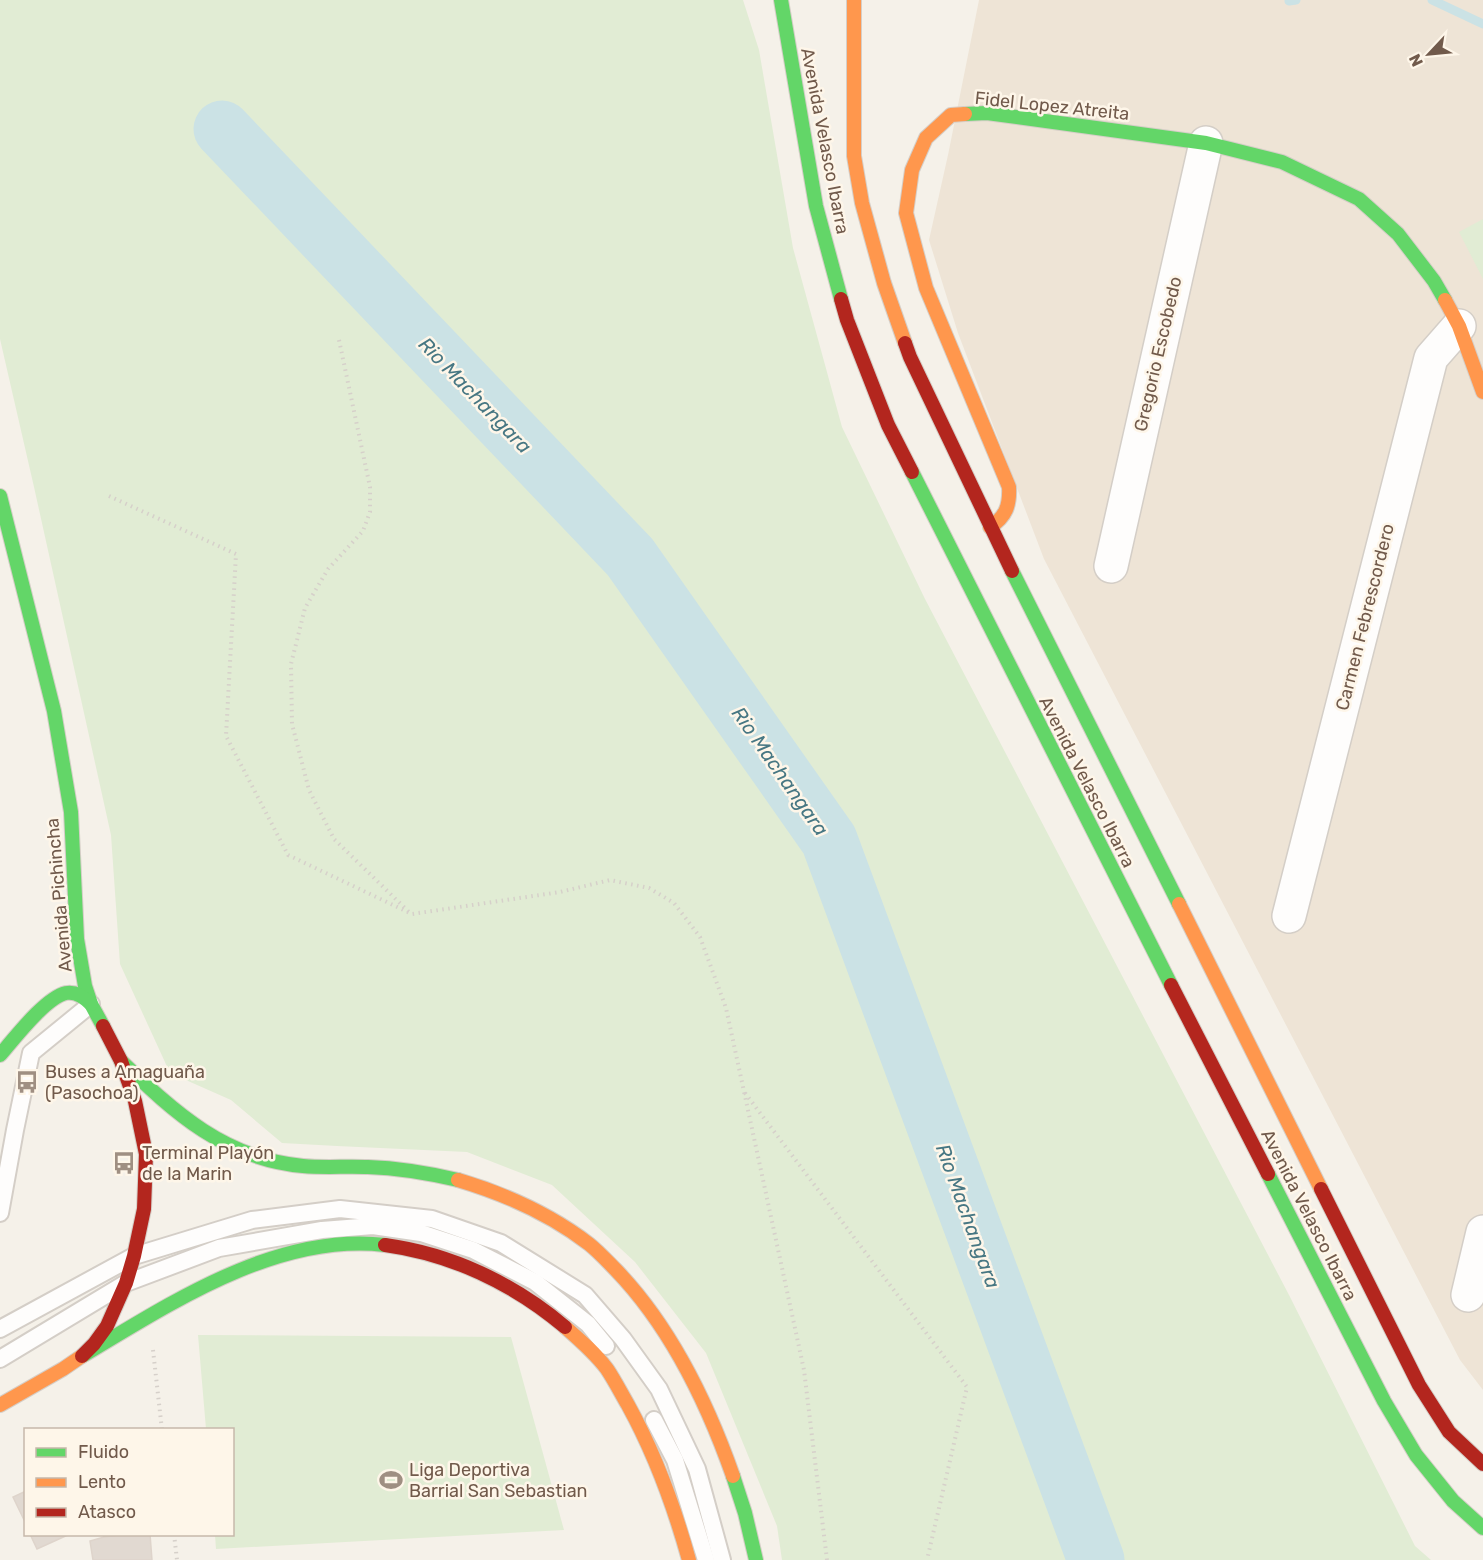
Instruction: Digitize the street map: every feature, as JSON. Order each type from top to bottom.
[{"type":"main road","name":"Avenida Velasco Ibarra","points":[[780,0],[816,207],[848,320],[888,425],[1110,867],[1384,1401],[1416,1455],[1454,1501],[1483,1528]]},
{"type":"main road","name":"Avenida Velasco Ibarra","points":[[854,0],[854,156],[862,203],[884,283],[910,357],[990,527],[1419,1385],[1449,1432],[1483,1464]]},
{"type":"main road","name":"Fidel Lopez Atreita","points":[[990,527],[1003,517],[1008,508],[1011,501],[1010,487],[926,288],[906,213],[912,170],[926,138],[951,115],[987,113],[1206,143],[1282,162],[1359,199],[1398,234],[1434,281],[1459,326],[1483,392]]},
{"type":"main road","name":"Avenida Pichincha","points":[[0,496],[62,753],[71,812],[77,939],[85,986],[91,1004],[121,1061],[135,1101],[146,1154],[144,1209],[134,1256],[126,1283],[107,1326],[82,1356],[0,1405]]},
{"type":"main road","points":[[0,1055],[45,1006],[60,994],[74,993],[84,997],[91,1004]]},
{"type":"main road","points":[[121,1061],[194,1126],[238,1152],[280,1164],[410,1170],[465,1182],[521,1202],[590,1245],[629,1283],[676,1351],[719,1438],[744,1510],[756,1560]]},
{"type":"main road","points":[[82,1356],[219,1278],[280,1256],[352,1244],[380,1244],[431,1254],[486,1276],[540,1307],[601,1362],[627,1402],[648,1442],[669,1497],[688,1560]]},
{"type":"street","name":"Gregorio Escobedo","points":[[1111,566],[1206,143]]},
{"type":"street","name":"Carmen Febrescordero","points":[[1289,916],[1431,358],[1459,326]]},
{"type":"street","points":[[1468,1295],[1483,1232]]},
{"type":"lane","points":[[0,1213],[32,1053],[91,1004]]},
{"type":"lane","points":[[0,1329],[134,1256],[252,1220],[340,1209],[432,1219],[501,1243],[585,1295],[623,1339],[659,1389],[697,1469],[723,1560]]},
{"type":"lane","points":[[0,1359],[126,1283],[219,1248],[322,1230],[373,1226],[421,1233],[473,1250],[535,1282],[588,1324],[631,1376]]},
{"type":"lane","points":[[642,1397],[675,1460],[706,1560]]},
{"type":"path","points":[[339,340],[370,487],[370,512],[363,531],[328,569],[305,608],[291,664],[292,724],[309,790],[334,839],[412,914]]},
{"type":"path","points":[[109,496],[236,554],[226,736],[288,855],[412,914],[560,892],[610,880],[650,888],[674,903],[700,937],[726,1008],[804,1370],[827,1560]]},
{"type":"path","points":[[744,1091],[967,1387],[927,1560]]},
{"type":"path","points":[[150,1316],[162,1428]]},
{"type":"path","points":[[174,1536],[177,1560]]},
{"type":"shaded area","points":[[979,0],[1483,0],[1483,1390],[1460,1360],[1044,559],[958,333],[929,240]]},
{"type":"green space","points":[[0,0],[743,0],[759,50],[793,248],[842,427],[925,599],[1289,1295],[1415,1546],[1431,1560],[782,1560],[777,1526],[706,1353],[635,1262],[552,1185],[467,1152],[282,1143],[231,1100],[170,1073],[120,964],[111,835],[0,339]]},
{"type":"green space","points":[[1483,219],[1483,279],[1459,232]]},
{"type":"green space","name":"Liga Deportiva Barrial San Sebastian","points":[[198,1335],[511,1337],[564,1530],[216,1549],[215,1536],[234,1536],[234,1428],[206,1428]]},
{"type":"building","points":[[24,1492],[24,1520],[13,1497]]},
{"type":"building","points":[[31,1536],[66,1536],[37,1549]]},
{"type":"building","points":[[150,1536],[152,1560],[93,1560],[90,1541],[104,1537]]},
{"type":"waterway","points":[[1289,1],[1296,0]]},
{"type":"waterway","points":[[1432,0],[1483,24]]},
{"type":"waterway","name":"Rio Machangara","points":[[222,129],[630,557],[829,840],[1096,1560]]},
{"type":"traffic: fast","points":[[781,0],[816,206],[841,299]]},
{"type":"traffic: fast","points":[[965,114],[987,113],[1206,143],[1282,162],[1359,199],[1398,234],[1434,281],[1445,300]]},
{"type":"traffic: fast","points":[[912,472],[1171,985]]},
{"type":"traffic: fast","points":[[0,496],[54,711],[71,812],[77,939],[85,986],[91,1004],[103,1026]]},
{"type":"traffic: fast","points":[[1012,571],[1179,904]]},
{"type":"traffic: fast","points":[[0,1055],[30,1020],[58,996],[73,993],[83,997],[91,1004]]},
{"type":"traffic: fast","points":[[121,1061],[182,1115],[225,1143],[249,1154],[275,1162],[303,1166],[390,1168],[458,1180]]},
{"type":"traffic: fast","points":[[1268,1174],[1384,1401],[1416,1455],[1453,1501],[1483,1528]]},
{"type":"traffic: fast","points":[[84,1355],[189,1294],[266,1260],[305,1249],[345,1244],[385,1245]]},
{"type":"traffic: fast","points":[[733,1476],[745,1513],[756,1560]]},
{"type":"traffic: slow","points":[[854,0],[854,156],[862,203],[884,283],[905,343]]},
{"type":"traffic: slow","points":[[965,114],[951,115],[926,138],[912,170],[906,213],[926,288],[1009,487],[1006,510],[990,527]]},
{"type":"traffic: slow","points":[[1445,300],[1459,326],[1483,392]]},
{"type":"traffic: slow","points":[[1179,904],[1321,1189]]},
{"type":"traffic: slow","points":[[458,1180],[510,1198],[559,1223],[600,1253],[616,1270],[653,1315],[685,1366],[711,1420],[733,1476]]},
{"type":"traffic: slow","points":[[565,1327],[607,1369],[628,1405],[663,1481],[689,1560]]},
{"type":"traffic: slow","points":[[0,1405],[82,1356]]},
{"type":"traffic: jam","points":[[841,299],[888,425],[912,472]]},
{"type":"traffic: jam","points":[[905,343],[1012,571]]},
{"type":"traffic: jam","points":[[1171,985],[1268,1174]]},
{"type":"traffic: jam","points":[[82,1356],[107,1326],[126,1283],[144,1209],[146,1154],[135,1101],[121,1061],[103,1026]]},
{"type":"traffic: jam","points":[[1321,1189],[1419,1385],[1449,1432],[1483,1464]]},
{"type":"traffic: jam","points":[[385,1245],[434,1255],[480,1273],[524,1297],[565,1327]]},
{"type":"place","name":"Buses a Amaguaña (Pasochoa)","points":[[27,1082]]},
{"type":"place","name":"Terminal Playón de la Marin","points":[[124,1163]]},
{"type":"place","name":"Liga Deportiva Barrial San Sebastian","points":[[391,1480]]}]
